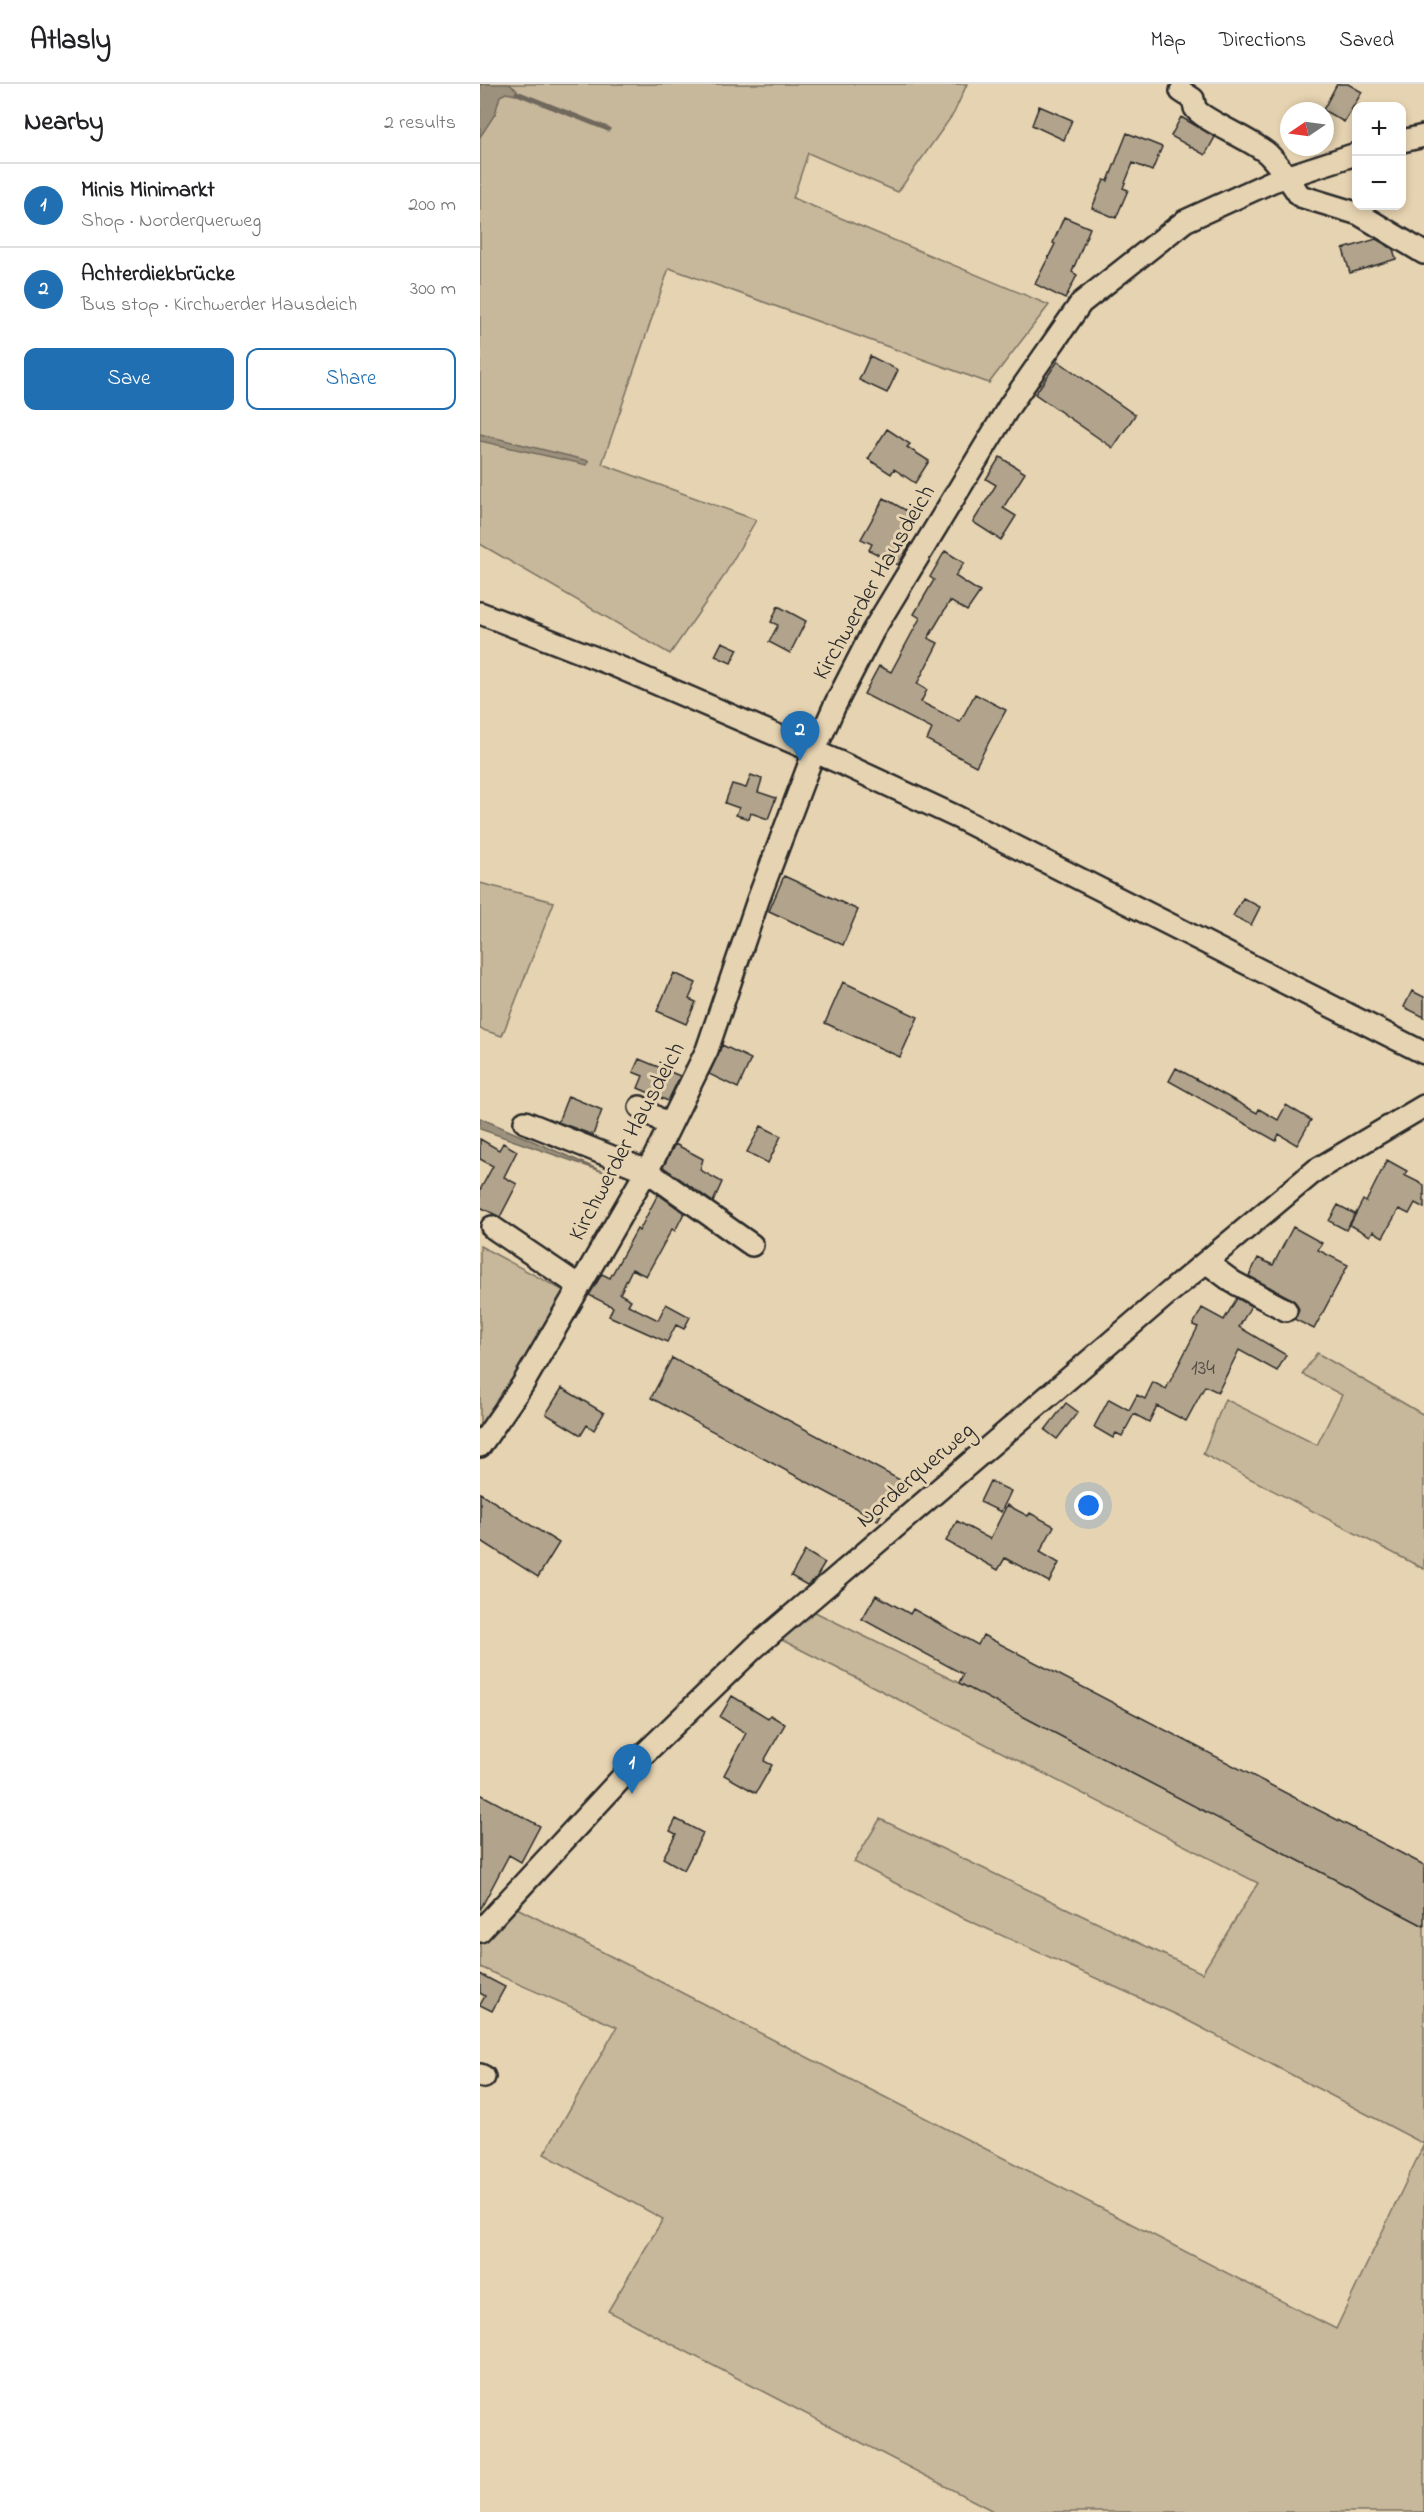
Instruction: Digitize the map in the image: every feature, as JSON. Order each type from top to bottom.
[{"type":"street","points":[[1181,91],[1193,99],[1195,108],[1201,114],[1267,153],[1300,196],[1359,214],[1424,253]]},
{"type":"street","points":[[1406,140],[1424,136]]},
{"type":"street","name":"Kirchwerder Hausdeich","points":[[480,1446],[523,1384],[647,1170],[707,1050],[758,900],[814,752],[873,631],[1010,405],[1081,303],[1185,221],[1287,177],[1352,155]]},
{"type":"street","points":[[480,613],[616,666],[841,763],[957,817],[1424,1053]]},
{"type":"street","name":"Norderquerweg","points":[[480,1931],[642,1756],[754,1648],[1316,1170],[1424,1106]]},
{"type":"street","points":[[640,1107],[669,1126]]},
{"type":"street","points":[[525,1122],[647,1170],[752,1245]]},
{"type":"street","points":[[492,1227],[579,1286]]},
{"type":"street","points":[[1206,1262],[1233,1282],[1286,1310]]},
{"type":"shaded area","points":[[480,84],[967,84],[954,113],[898,192],[808,153],[793,198],[1049,305],[989,383],[669,268],[602,464],[756,520],[722,579],[670,654],[480,544]]},
{"type":"shaded area","points":[[480,84],[509,84],[517,90],[516,95],[506,93],[500,96],[495,114],[480,137]]},
{"type":"shaded area","points":[[480,434],[589,461],[587,465],[480,441]]},
{"type":"shaded area","points":[[480,883],[554,902],[502,1036],[480,1029]]},
{"type":"shaded area","points":[[480,1118],[604,1172],[480,1129]]},
{"type":"shaded area","points":[[480,1246],[566,1292],[516,1378],[480,1428]]},
{"type":"shaded area","points":[[1317,1353],[1424,1415],[1424,1569],[1203,1454],[1225,1399],[1317,1445],[1342,1395],[1302,1374]]},
{"type":"shaded area","points":[[813,1611],[959,1683],[1424,1926],[1424,2144],[1177,2015],[961,1917],[854,1862],[880,1819],[1202,1973],[1258,1883],[780,1639]]},
{"type":"shaded area","points":[[513,1906],[1336,2329],[1424,2144],[1424,2512],[995,2512],[608,2311],[663,2219],[544,2154],[617,2027],[480,1967],[480,1942]]},
{"type":"building","points":[[1337,84],[1348,84],[1362,92],[1356,102],[1352,102],[1352,109],[1344,122],[1334,116],[1334,102],[1327,102]]},
{"type":"building","points":[[1039,106],[1072,120],[1064,140],[1032,125]]},
{"type":"building","points":[[1181,117],[1215,137],[1205,155],[1171,136]]},
{"type":"building","points":[[1127,133],[1162,147],[1152,171],[1133,163],[1123,188],[1128,190],[1116,218],[1092,208],[1104,180],[1108,181]]},
{"type":"building","points":[[1064,217],[1090,228],[1072,272],[1077,275],[1065,299],[1035,284],[1055,244],[1053,243]]},
{"type":"building","points":[[1376,239],[1393,249],[1396,259],[1350,273],[1343,249]]},
{"type":"building","points":[[870,356],[898,370],[887,393],[859,380]]},
{"type":"building","points":[[1058,361],[1135,415],[1113,448],[1035,394]]},
{"type":"building","points":[[887,429],[910,444],[907,447],[929,461],[915,483],[894,469],[891,474],[868,459]]},
{"type":"building","points":[[1000,457],[1025,473],[1003,508],[1016,516],[1001,540],[973,522],[996,485],[986,479]]},
{"type":"building","points":[[884,498],[916,516],[903,539],[911,543],[898,565],[869,550],[872,544],[861,539]]},
{"type":"building","points":[[945,551],[964,563],[955,576],[980,592],[967,611],[950,601],[928,638],[938,643],[917,684],[927,690],[921,702],[960,722],[975,694],[1006,710],[976,766],[927,740],[932,729],[864,694],[879,666],[891,672],[920,618],[914,614],[934,580],[930,577]]},
{"type":"building","points":[[778,606],[806,621],[790,653],[769,642],[778,625],[771,622]]},
{"type":"building","points":[[722,642],[738,649],[731,663],[715,656]]},
{"type":"building","points":[[751,775],[762,779],[758,792],[776,798],[768,819],[751,813],[749,819],[736,815],[739,808],[725,803],[732,784],[746,788]]},
{"type":"building","points":[[784,876],[858,910],[843,945],[769,911]]},
{"type":"building","points":[[1243,898],[1260,907],[1251,925],[1233,916]]},
{"type":"building","points":[[674,973],[696,983],[689,999],[696,1002],[686,1024],[657,1011]]},
{"type":"building","points":[[843,982],[918,1017],[900,1057],[825,1023]]},
{"type":"building","points":[[1412,991],[1424,997],[1424,1017],[1404,1007]]},
{"type":"building","points":[[722,1045],[751,1059],[738,1088],[709,1074]]},
{"type":"building","points":[[639,1059],[680,1076],[668,1101],[638,1088],[643,1076],[633,1072]]},
{"type":"building","points":[[1176,1068],[1257,1113],[1259,1109],[1278,1120],[1286,1105],[1311,1120],[1297,1145],[1279,1134],[1276,1141],[1169,1081]]},
{"type":"building","points":[[568,1096],[602,1110],[593,1135],[558,1122]]},
{"type":"building","points":[[761,1126],[781,1136],[768,1163],[747,1152]]},
{"type":"building","points":[[480,1139],[499,1150],[503,1143],[517,1151],[504,1177],[517,1184],[500,1217],[480,1207],[480,1190],[493,1166],[480,1159]]},
{"type":"building","points":[[675,1144],[703,1159],[700,1170],[722,1182],[713,1202],[663,1167]]},
{"type":"building","points":[[1387,1160],[1407,1171],[1404,1175],[1424,1185],[1424,1208],[1415,1203],[1409,1214],[1399,1209],[1383,1237],[1373,1231],[1370,1236],[1350,1225],[1363,1200],[1366,1202]]},
{"type":"building","points":[[658,1194],[684,1213],[675,1231],[672,1229],[646,1276],[632,1269],[620,1294],[631,1300],[628,1305],[658,1320],[666,1304],[690,1317],[684,1329],[676,1325],[667,1342],[609,1316],[613,1307],[589,1295],[602,1274],[610,1278],[637,1229],[639,1231]]},
{"type":"building","points":[[1338,1205],[1355,1214],[1346,1230],[1329,1221]]},
{"type":"building","points":[[1293,1227],[1322,1243],[1318,1250],[1348,1265],[1314,1329],[1294,1319],[1299,1309],[1292,1299],[1249,1276],[1258,1258],[1273,1265]]},
{"type":"building","points":[[1237,1298],[1251,1306],[1239,1327],[1286,1355],[1277,1371],[1239,1350],[1218,1392],[1205,1386],[1186,1421],[1157,1406],[1149,1422],[1134,1414],[1122,1436],[1116,1433],[1113,1438],[1094,1427],[1109,1399],[1129,1410],[1137,1395],[1145,1399],[1153,1382],[1166,1389],[1198,1327],[1193,1325],[1202,1308],[1224,1320]]},
{"type":"building","points":[[672,1358],[900,1480],[878,1520],[651,1398]]},
{"type":"building","points":[[562,1388],[604,1413],[594,1430],[587,1425],[581,1435],[546,1414]]},
{"type":"building","points":[[1066,1403],[1078,1412],[1057,1439],[1045,1430]]},
{"type":"building","points":[[990,1481],[1011,1491],[1001,1512],[980,1502]]},
{"type":"building","points":[[480,1493],[559,1543],[538,1577],[480,1540]]},
{"type":"building","points":[[1007,1505],[1028,1516],[1030,1513],[1054,1526],[1040,1552],[1059,1563],[1049,1582],[1005,1558],[998,1570],[946,1541],[957,1521],[990,1539]]},
{"type":"building","points":[[805,1551],[825,1563],[816,1578],[807,1585],[791,1576]]},
{"type":"building","points":[[876,1595],[910,1614],[913,1609],[978,1645],[983,1635],[1424,1865],[1424,1926],[959,1683],[963,1674],[862,1619]]},
{"type":"building","points":[[732,1696],[768,1718],[770,1715],[785,1724],[764,1761],[772,1765],[756,1793],[724,1775],[746,1733],[720,1717]]},
{"type":"building","points":[[480,1794],[540,1826],[521,1862],[509,1855],[480,1910]]},
{"type":"building","points":[[676,1819],[703,1833],[684,1870],[663,1858],[676,1834],[670,1831]]},
{"type":"building","points":[[480,1974],[505,1987],[492,2011],[480,2005],[485,1996],[480,1993]]},
{"type":"waterway","points":[[517,93],[608,129]]},
{"type":"place","name":"Achterdiekbrücke","points":[[800,761]]},
{"type":"place","name":"Minis Minimarkt","points":[[632,1794]]}]
